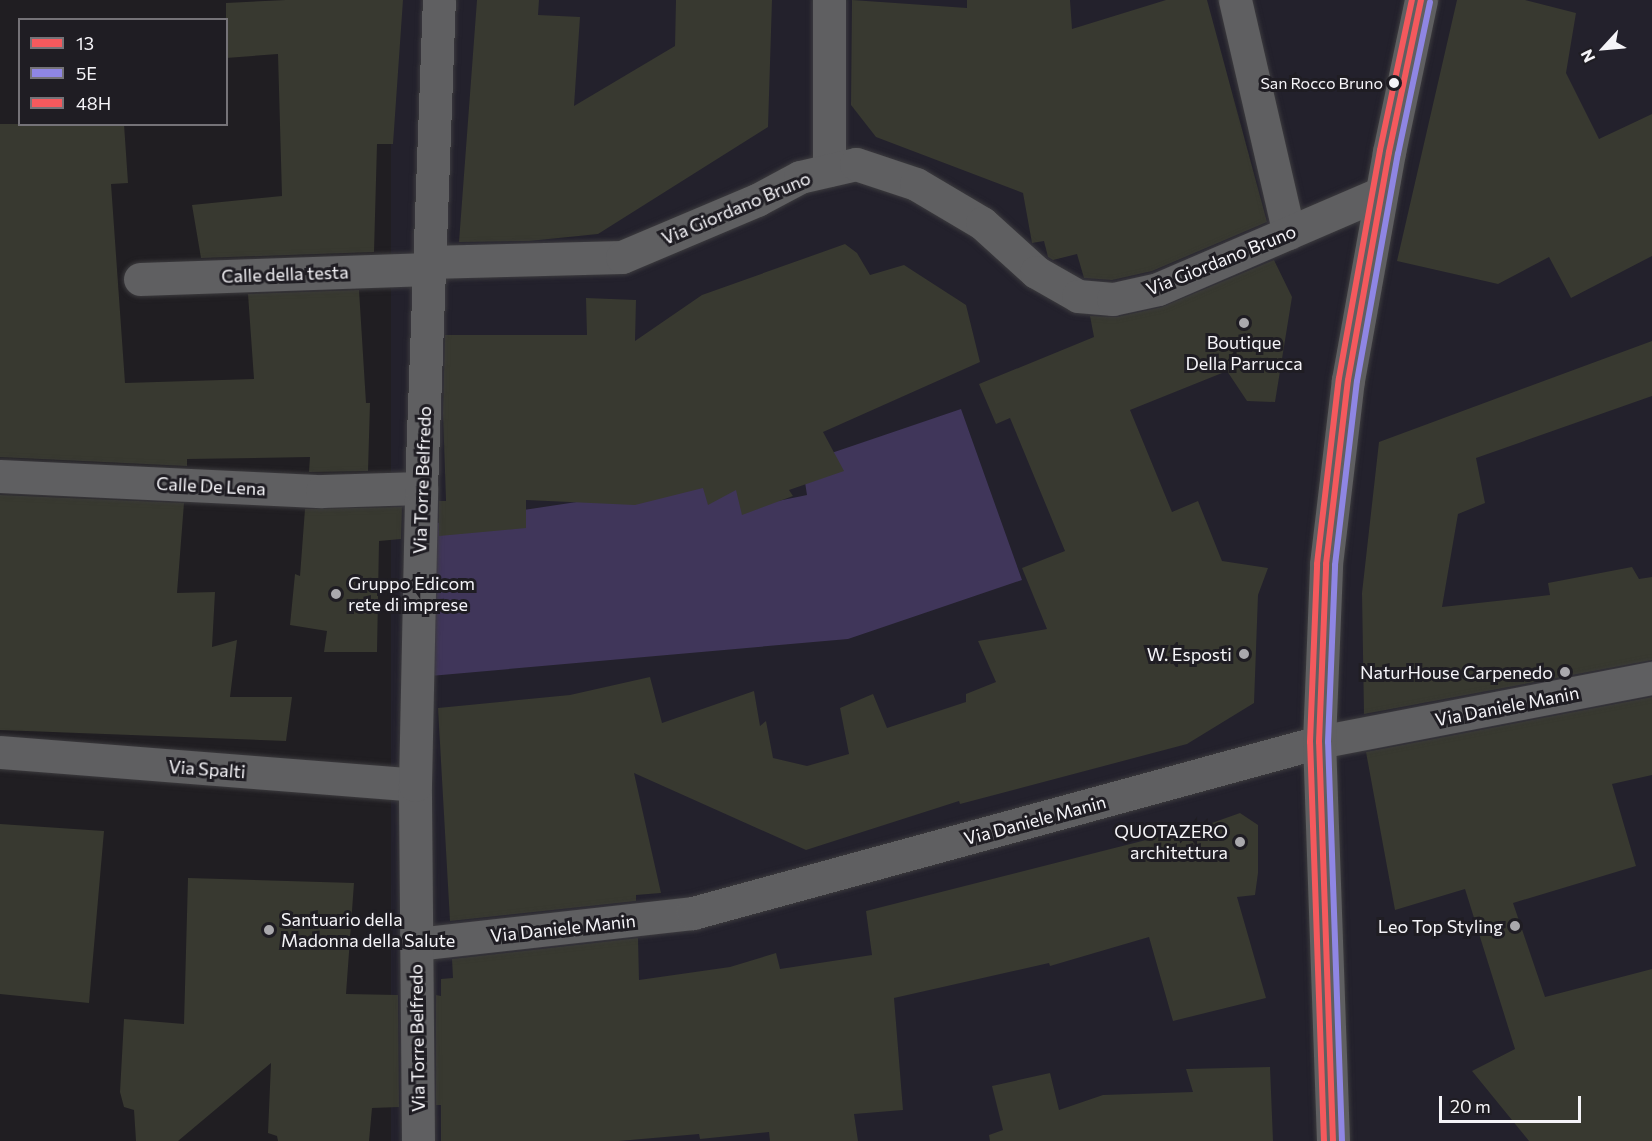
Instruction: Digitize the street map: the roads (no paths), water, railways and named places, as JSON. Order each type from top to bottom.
[{"type":"street","name":"Via Torre Belfredo","points":[[418,1141],[415,785],[421,488],[439,0]]},
{"type":"street","points":[[829,0],[829,170]]},
{"type":"street","points":[[1235,0],[1289,233]]},
{"type":"street","points":[[1333,1141],[1319,742],[1330,529],[1348,380],[1381,193],[1421,0]]},
{"type":"street","name":"Via Giordano Bruno","points":[[429,265],[622,257],[757,200],[800,177],[856,164],[916,184],[982,223],[1036,272],[1078,296],[1113,299],[1158,289],[1381,193]]},
{"type":"street","name":"Calle della testa","points":[[140,279],[429,265]]},
{"type":"street","name":"Calle De Lena","points":[[0,476],[322,491],[421,488]]},
{"type":"street","name":"Via Daniele Manin","points":[[416,944],[693,914],[1319,742],[1652,678]]},
{"type":"street","name":"Via Spalti","points":[[0,752],[415,785]]},
{"type":"place","name":"San Rocco Bruno","points":[[1394,83]]},
{"type":"place","name":"Boutique Della Parrucca","points":[[1244,323]]},
{"type":"place","name":"Gruppo Edicom rete di imprese","points":[[336,594]]},
{"type":"place","name":"W. Esposti","points":[[1244,654]]},
{"type":"place","name":"NaturHouse Carpenedo","points":[[1565,672]]},
{"type":"place","name":"QUOTAZERO architettura","points":[[1240,842]]},
{"type":"place","name":"Leo Top Styling","points":[[1515,926]]},
{"type":"place","name":"Santuario della Madonna della Salute","points":[[269,930]]}]
